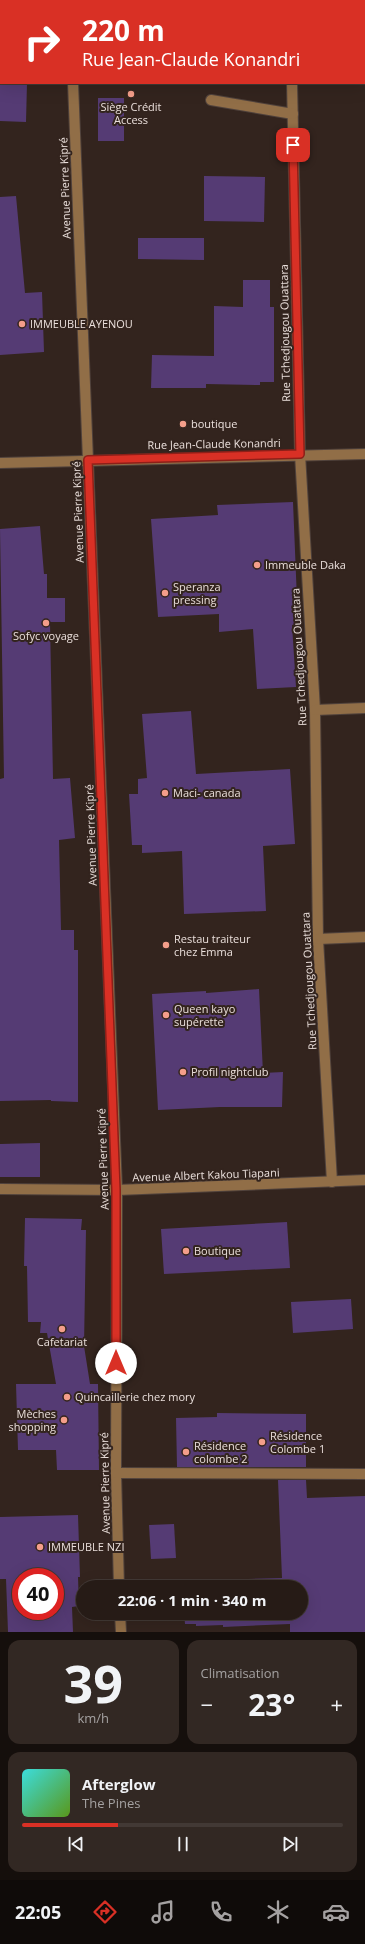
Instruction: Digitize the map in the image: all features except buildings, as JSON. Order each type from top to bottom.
[{"type":"street","name":"Avenue Pierre Kipré","points":[[74,84],[116,1190],[116,1473],[120,1580]]},
{"type":"street","name":"Rue Tchedjougou Ouattara","points":[[292,84],[300,454],[315,710],[318,939],[332,1182]]},
{"type":"street","points":[[211,100],[293,114]]},
{"type":"street","name":"Rue Jean-Claude Konandri","points":[[0,463],[300,454],[365,454]]},
{"type":"street","points":[[315,710],[365,708]]},
{"type":"street","points":[[318,939],[365,937]]},
{"type":"street","name":"Avenue Albert Kakou Tiapani","points":[[0,1189],[116,1190],[365,1180]]},
{"type":"street","points":[[116,1473],[365,1474]]},
{"type":"street","points":[[120,1620],[121,1632]]},
{"type":"place","name":"Siège Crédit Access","points":[[131,94]]},
{"type":"place","name":"IMMEUBLE AYENOU","points":[[22,324]]},
{"type":"place","name":"boutique","points":[[183,424]]},
{"type":"place","name":"Immeuble Daka","points":[[257,565]]},
{"type":"place","name":"Speranza pressing","points":[[165,593]]},
{"type":"place","name":"Sofyc voyage","points":[[46,623]]},
{"type":"place","name":"Maci- canada","points":[[165,793]]},
{"type":"place","name":"Restau traiteur chez Emma","points":[[166,945]]},
{"type":"place","name":"Queen kayo supérette","points":[[166,1015]]},
{"type":"place","name":"Profil nightclub","points":[[183,1072]]},
{"type":"place","name":"Boutique","points":[[186,1251]]},
{"type":"place","name":"Cafetariat","points":[[62,1329]]},
{"type":"place","name":"Quincaillerie chez mory","points":[[67,1397]]},
{"type":"place","name":"Mèches shopping","points":[[64,1420]]},
{"type":"place","name":"Résidence Colombe 1","points":[[262,1442]]},
{"type":"place","name":"Résidence colombe 2","points":[[186,1452]]},
{"type":"place","name":"IMMEUBLE NZI","points":[[40,1547]]},
{"type":"route","points":[[116,1363],[116,1190],[88,460],[300,454],[293,145]]}]
